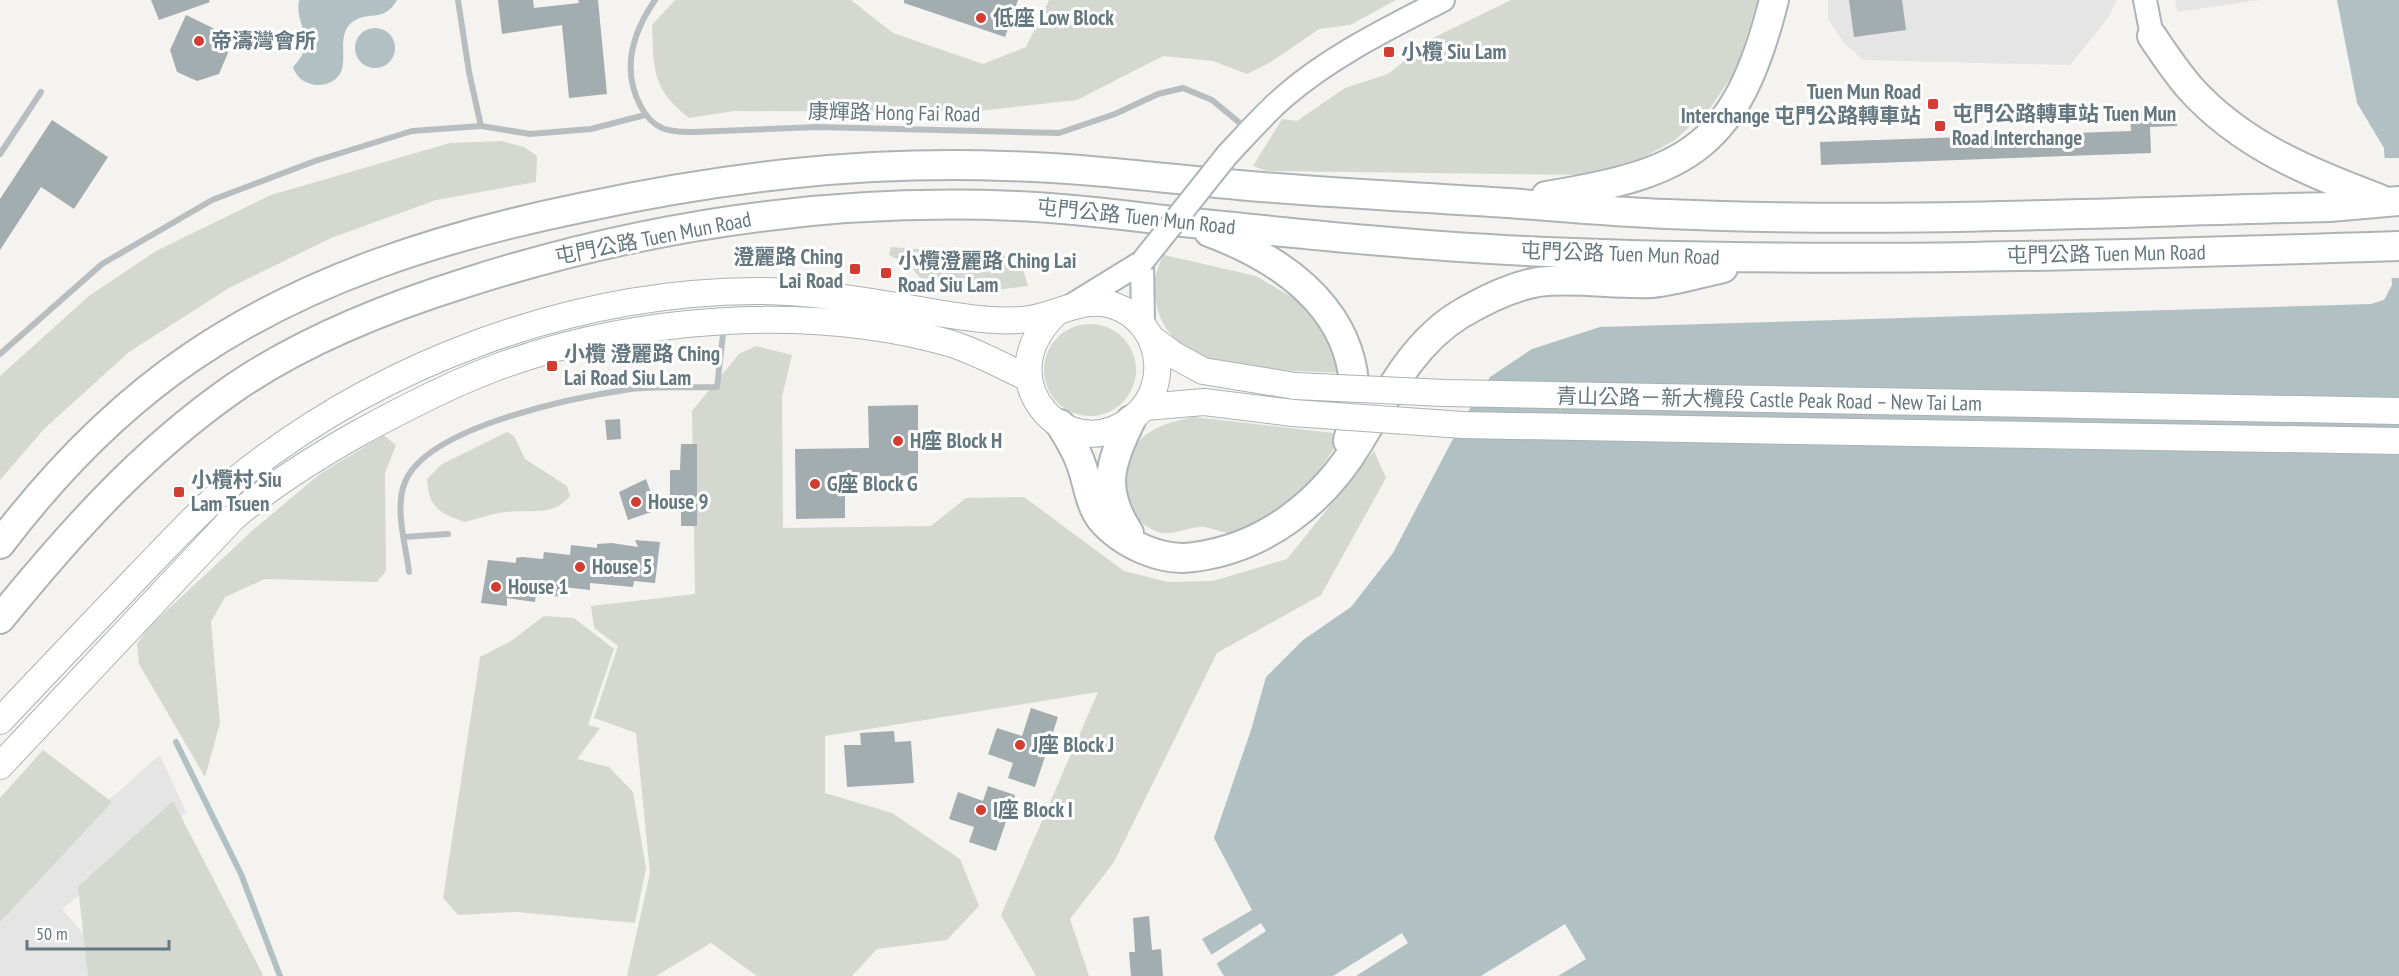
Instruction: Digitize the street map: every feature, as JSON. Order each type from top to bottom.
[{"type":"highway","points":[[1503,203],[1641,177],[1686,155],[1708,138],[1739,99],[1763,44],[1774,0]]},
{"type":"highway","points":[[2152,36],[2190,88],[2251,139],[2290,163],[2392,201]]},
{"type":"highway","name":"屯門公路 Tuen Mun Road","points":[[0,544],[72,460],[132,403],[190,358],[249,321],[314,289],[384,261],[535,217],[704,183],[791,171],[855,167],[1005,166],[1368,196],[1665,214],[1824,218],[2330,207],[2392,201]]},
{"type":"highway","name":"屯門公路 Tuen Mun Road","points":[[0,619],[80,524],[120,481],[182,427],[238,385],[303,347],[413,299],[510,268],[596,246],[686,227],[805,211],[930,205],[1070,209],[1179,221],[1528,251],[1766,258],[2047,257],[2392,246]]},
{"type":"highway","points":[[1179,221],[1224,238],[1291,274],[1322,304],[1343,337],[1353,373],[1354,417],[1347,446],[1324,488]]},
{"type":"highway","points":[[1060,424],[1077,451],[1095,508],[1101,519],[1138,546],[1162,556],[1179,559],[1235,548],[1284,524],[1324,488],[1358,445],[1415,355],[1432,336],[1480,303],[1502,292],[1538,282],[1653,283],[1766,258]]},
{"type":"highway","points":[[1138,414],[1112,462],[1111,489],[1113,504],[1120,519],[1138,546]]},
{"type":"main road","points":[[1142,262],[1147,331],[1157,356],[1158,374],[1153,393],[1138,414],[1115,429],[1098,433],[1077,431],[1060,424],[1037,402],[1028,378],[1028,359],[1032,342],[1042,326],[1064,309],[1142,262],[1227,155],[1285,96],[1336,59],[1443,0]]},
{"type":"main road","points":[[2145,0],[2152,36]]},
{"type":"main road","points":[[0,766],[233,518],[265,491],[327,452],[437,392],[494,369],[590,341],[650,329],[725,307],[758,291],[833,296],[972,318],[1027,319],[1089,302],[1105,303],[1120,307],[1147,331]]},
{"type":"main road","points":[[0,721],[216,498],[268,457],[333,415],[436,361],[525,328],[612,306],[725,307],[922,337],[959,347],[1028,378]]},
{"type":"main road","name":"青山公路－新大欖段 Castle Peak Road – New Tai Lam","points":[[1147,331],[1174,355],[1203,371],[1295,386],[1457,394],[2399,411]]},
{"type":"main road","name":"青山公路－新大欖段 Castle Peak Road – New Tai Lam","points":[[1138,414],[1204,402],[1293,413],[1463,425],[2399,441]]},
{"type":"street","points":[[458,0],[469,72],[481,126]]},
{"type":"street","points":[[0,354],[102,264],[212,200],[315,161],[412,131],[481,126],[530,134],[591,129],[645,115],[631,80],[630,53],[638,30],[655,0]]},
{"type":"street","name":"康輝路 Hong Fai Road","points":[[645,115],[664,129],[678,131],[849,127],[1059,133],[1115,114],[1158,94],[1183,88],[1212,100],[1250,131]]},
{"type":"street","points":[[0,154],[41,92]]},
{"type":"street","points":[[409,572],[401,501],[404,484],[412,470],[424,458],[469,432],[533,409],[632,389],[717,387],[725,307]]},
{"type":"street","points":[[404,537],[448,534]]},
{"type":"shaded area","points":[[299,0],[397,0],[386,12],[362,17],[350,24],[343,40],[343,65],[340,73],[326,84],[318,85],[302,80],[293,67],[305,48],[298,10]]},
{"type":"shaded area","points":[[675,0],[851,0],[893,33],[983,64],[1026,47],[1049,0],[1396,0],[1350,25],[1319,29],[1271,62],[1247,74],[1213,61],[1163,56],[1077,100],[970,112],[734,111],[689,118],[667,97],[661,87],[653,54],[652,25]]},
{"type":"shaded area","points":[[1511,0],[1758,0],[1736,70],[1711,107],[1675,140],[1633,163],[1582,175],[1267,171],[1253,166],[1282,119],[1297,121],[1345,88],[1388,74],[1431,39]]},
{"type":"shaded area","points":[[1828,0],[2117,0],[2108,18],[2070,65],[1863,60],[1844,43],[1828,19]]},
{"type":"shaded area","points":[[2175,0],[2260,0],[2177,12]]},
{"type":"shaded area","points":[[2337,0],[2399,0],[2399,976],[1224,976],[1202,939],[1252,910],[1214,838],[1251,730],[1266,677],[1303,640],[1351,607],[1393,553],[1464,418],[1490,377],[1532,349],[1600,327],[2371,304],[2384,300],[2392,285],[2384,148],[2357,103]]},
{"type":"shaded area","points":[[375,28],[383,29],[389,34],[394,40],[394,56],[389,62],[383,67],[375,68],[367,67],[361,62],[356,56],[355,48],[356,40],[361,34],[367,29]]},
{"type":"shaded area","points":[[501,141],[524,147],[537,156],[536,182],[436,200],[331,238],[229,288],[129,352],[44,429],[0,480],[0,376],[89,296],[156,251],[271,195],[450,143]]},
{"type":"shaded area","points":[[891,247],[1008,256],[1024,272],[1028,286],[987,291],[923,281],[909,265],[889,255]]},
{"type":"shaded area","points":[[1164,255],[1256,276],[1312,309],[1327,328],[1342,373],[1263,369],[1234,365],[1208,358],[1185,346],[1167,330],[1157,307],[1155,280]]},
{"type":"shaded area","points":[[1090,324],[1108,328],[1122,338],[1132,352],[1136,370],[1132,388],[1122,402],[1108,412],[1090,416],[1072,412],[1058,402],[1048,388],[1044,370],[1048,352],[1058,338],[1072,328]]},
{"type":"shaded area","points":[[756,346],[792,355],[782,397],[783,528],[931,526],[966,498],[1024,497],[1124,571],[1168,582],[1213,581],[1287,559],[1374,451],[1386,478],[1321,595],[1217,653],[1114,862],[1070,919],[1089,976],[1036,976],[1001,915],[1098,692],[825,736],[825,793],[892,813],[960,859],[979,906],[947,940],[877,949],[852,976],[757,976],[711,943],[656,976],[627,976],[650,873],[636,733],[594,718],[618,646],[594,628],[591,606],[695,594],[692,411],[739,354]]},
{"type":"shaded area","points":[[1194,417],[1342,434],[1325,462],[1306,486],[1295,498],[1270,517],[1234,533],[1203,527],[1162,533],[1148,528],[1130,507],[1125,479],[1127,465],[1132,451],[1146,435],[1166,424]]},
{"type":"shaded area","points":[[507,432],[514,436],[525,459],[567,486],[570,496],[563,503],[549,510],[502,513],[465,522],[448,516],[437,508],[430,497],[427,479],[442,464]]},
{"type":"shaded area","points":[[384,435],[396,445],[385,473],[386,571],[377,582],[265,579],[225,597],[211,622],[220,723],[205,777],[139,664],[137,644],[148,628],[253,530],[321,473]]},
{"type":"shaded area","points":[[544,616],[574,618],[614,649],[588,725],[600,728],[577,759],[609,767],[633,792],[646,868],[635,923],[517,912],[458,915],[443,898],[480,657],[511,641]]},
{"type":"shaded area","points":[[43,750],[112,802],[0,922],[0,798]]},
{"type":"shaded area","points":[[160,755],[186,812],[62,909],[120,976],[0,976],[0,908],[48,853]]},
{"type":"shaded area","points":[[173,801],[262,976],[88,976],[78,887]]},
{"type":"pier","points":[[2383,158],[2399,158],[2399,278],[2388,278]]},
{"type":"pier","points":[[1261,923],[1266,931],[1216,964],[1211,955]]},
{"type":"pier","points":[[1565,924],[1586,959],[1558,976],[1481,976]]},
{"type":"pier","points":[[1402,933],[1408,943],[1356,976],[1333,976]]},
{"type":"building","points":[[151,0],[209,0],[210,2],[159,20]]},
{"type":"building","points":[[498,0],[533,0],[534,8],[579,3],[578,0],[598,0],[607,94],[569,98],[562,25],[502,34]]},
{"type":"building","name":"低座 Low Block","points":[[904,0],[1018,0],[1005,37],[904,3]]},
{"type":"building","points":[[1849,0],[1902,0],[1906,30],[1854,37]]},
{"type":"building","name":"帝濤灣會所","points":[[186,15],[221,32],[228,53],[219,74],[197,81],[177,72],[170,50]]},
{"type":"building","points":[[2177,111],[2177,126],[2150,127],[2151,153],[1821,165],[1820,142],[2131,131],[2130,112]]},
{"type":"building","points":[[52,120],[108,157],[74,209],[41,187],[0,250],[0,199]]},
{"type":"building","points":[[918,405],[918,475],[845,477],[845,518],[796,519],[795,449],[869,448],[868,406]]},
{"type":"building","points":[[620,419],[621,439],[607,440],[605,420]]},
{"type":"building","points":[[681,444],[697,444],[697,526],[681,526],[681,502],[670,506],[670,470],[680,470]]},
{"type":"building","name":"House 9","points":[[646,479],[657,510],[628,520],[619,492]]},
{"type":"building","points":[[635,540],[660,542],[655,583],[634,581],[633,587],[590,583],[590,590],[564,587],[562,597],[536,594],[535,602],[507,598],[507,606],[481,603],[488,560],[516,563],[516,558],[522,557],[543,559],[544,552],[570,555],[571,545],[597,548],[597,544],[612,543],[638,547]]},
{"type":"building","name":"J座 Block J","points":[[1031,708],[1058,717],[1035,787],[1008,778],[1013,763],[988,754],[997,728],[1022,736]]},
{"type":"building","points":[[894,731],[895,742],[911,741],[914,783],[847,787],[844,745],[861,745],[860,733]]},
{"type":"building","name":"I座 Block I","points":[[988,786],[1015,795],[996,851],[969,842],[974,827],[949,819],[958,792],[983,801]]},
{"type":"building","points":[[1149,916],[1152,950],[1161,949],[1163,976],[1131,976],[1129,952],[1135,952],[1133,918]]},
{"type":"waterway","points":[[176,742],[241,874],[280,976]]},
{"type":"place","name":"低座 Low Block","points":[[981,18]]},
{"type":"place","name":"帝濤灣會所","points":[[199,41]]},
{"type":"place","name":"小欖 Siu Lam","points":[[1389,52]]},
{"type":"place","name":"Tuen Mun Road Interchange 屯門公路轉車站","points":[[1933,104]]},
{"type":"place","name":"屯門公路轉車站 Tuen Mun Road Interchange","points":[[1940,126]]},
{"type":"place","name":"澄麗路 Ching Lai Road","points":[[855,269]]},
{"type":"place","name":"小欖澄麗路 Ching Lai Road Siu Lam","points":[[886,273]]},
{"type":"place","name":"小欖 澄麗路 Ching Lai Road Siu Lam","points":[[552,366]]},
{"type":"place","name":"H座 Block H","points":[[898,441]]},
{"type":"place","name":"G座 Block G","points":[[815,484]]},
{"type":"place","name":"小欖村 Siu Lam Tsuen","points":[[179,492]]},
{"type":"place","name":"House 9","points":[[636,502]]},
{"type":"place","name":"House 5","points":[[580,567]]},
{"type":"place","name":"House 1","points":[[496,587]]},
{"type":"place","name":"J座 Block J","points":[[1020,745]]},
{"type":"place","name":"I座 Block I","points":[[981,810]]}]
